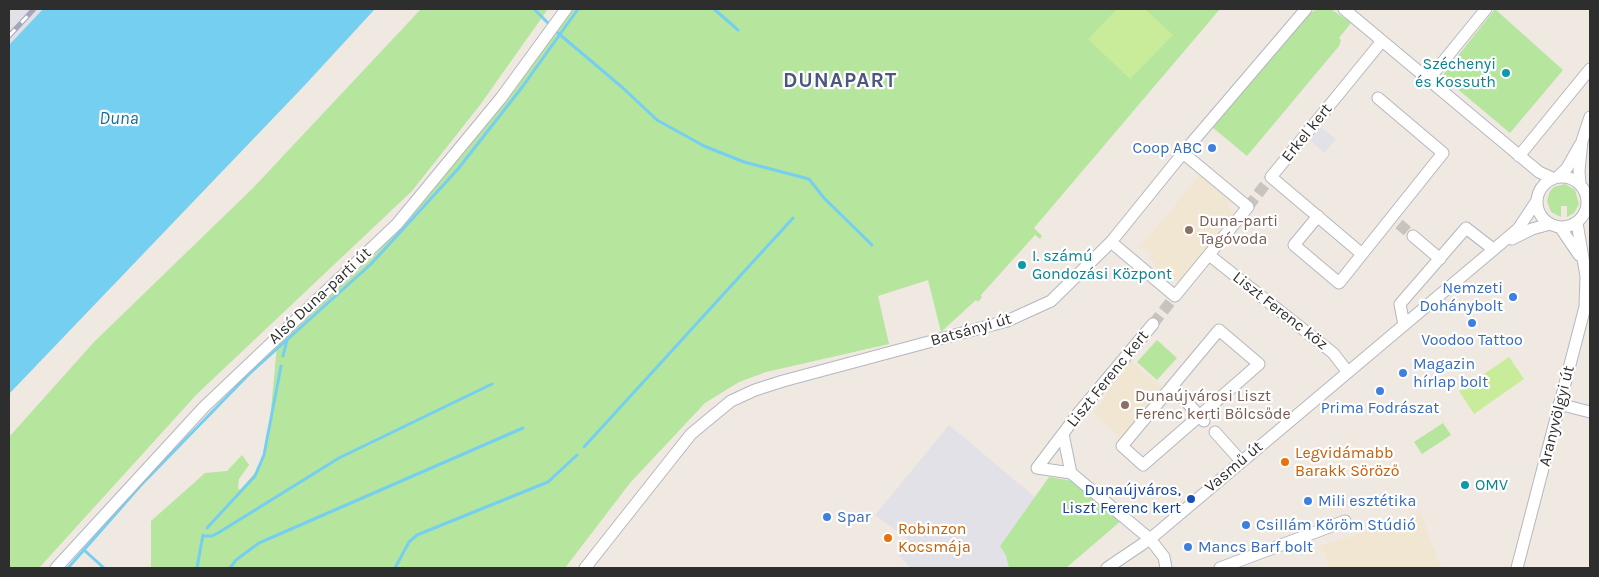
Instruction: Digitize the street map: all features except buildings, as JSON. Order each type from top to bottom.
[{"type":"street","name":"Alsó Duna-parti út","points":[[56,568],[210,401],[396,224],[495,105],[566,9]]},
{"type":"street","name":"Batsányi út","points":[[585,568],[691,434],[731,401],[755,390],[1024,315],[1041,308],[1063,291],[1110,242],[1306,9]]},
{"type":"street","points":[[1344,9],[1539,172],[1555,177],[1573,179],[1580,184]]},
{"type":"street","points":[[1428,80],[1486,9]]},
{"type":"street","name":"Erkel kert","points":[[1362,254],[1271,177],[1382,41]]},
{"type":"street","points":[[1519,156],[1590,69]]},
{"type":"street","points":[[1318,216],[1294,246],[1338,283],[1362,254],[1395,221],[1443,153],[1378,98]]},
{"type":"street","points":[[1582,141],[1579,171],[1580,184],[1588,199],[1587,207],[1577,223],[1555,226],[1541,216],[1536,202],[1539,190],[1567,168],[1582,141],[1590,117]]},
{"type":"street","points":[[1110,242],[1175,296],[1209,255],[1248,207],[1183,153]]},
{"type":"street","points":[[1519,156],[1530,170],[1539,190]]},
{"type":"street","name":"Vasmű út","points":[[1107,568],[1133,553],[1150,539],[1347,371],[1518,229],[1536,202]]},
{"type":"street","name":"Aranyvölgyi út","points":[[1517,568],[1585,307],[1587,291],[1577,223]]},
{"type":"street","name":"Aranyvölgyi út","points":[[1555,226],[1583,262]]},
{"type":"street","name":"Vasmű út","points":[[1493,249],[1532,229],[1555,226]]},
{"type":"street","points":[[1404,325],[1400,304],[1466,228],[1493,249]]},
{"type":"street","points":[[1413,236],[1440,259]]},
{"type":"street","name":"Liszt Ferenc köz","points":[[1209,255],[1333,353],[1347,371]]},
{"type":"street","name":"Liszt Ferenc kert","points":[[1063,434],[1071,472],[1037,468],[1063,434],[1153,324]]},
{"type":"street","points":[[1219,330],[1259,364],[1202,419],[1143,466],[1122,446],[1172,386],[1219,330]]},
{"type":"street","points":[[1172,386],[1202,419]]},
{"type":"street","points":[[1559,404],[1590,412]]},
{"type":"street","points":[[1215,432],[1241,461]]},
{"type":"street","points":[[1071,472],[1150,539],[1164,557],[1166,568]]},
{"type":"street","points":[[1220,568],[1345,521]]},
{"type":"street","name":"Vasmű út","points":[[1121,568],[1133,553]]},
{"type":"shaded area","points":[[9,9],[43,9],[9,45]]},
{"type":"shaded area","points":[[1321,127],[1336,139],[1324,153],[1310,140]]},
{"type":"shaded area","name":"Duna-parti Tagóvoda","points":[[1200,175],[1231,201],[1228,208],[1233,212],[1232,215],[1234,217],[1179,283],[1169,275],[1166,277],[1154,267],[1156,264],[1149,258],[1152,254],[1143,247],[1140,250],[1139,248]]},
{"type":"shaded area","name":"Dunaújvárosi Liszt Ferenc kerti Bölcsőde","points":[[1131,361],[1164,389],[1124,440],[1093,413],[1104,400],[1105,393]]},
{"type":"shaded area","points":[[949,425],[1035,497],[1000,546],[1006,556],[1009,568],[910,568],[898,554],[906,538],[875,515]]},
{"type":"shaded area","points":[[1421,514],[1441,568],[1330,568],[1324,553],[1316,547]]},
{"type":"green space","points":[[421,9],[548,9],[480,105],[412,191],[197,394],[39,568],[9,568],[9,437],[94,342],[253,188]]},
{"type":"green space","points":[[570,9],[1220,9],[1034,228],[1042,236],[1040,239],[1035,235],[981,295],[982,297],[978,302],[976,300],[941,332],[928,280],[878,296],[889,344],[766,372],[739,382],[705,403],[630,483],[565,568],[151,568],[151,521],[205,473],[227,471],[242,455],[249,465],[239,479],[238,488],[240,490],[259,468],[268,442],[277,345],[372,258],[483,128]]},
{"type":"green space","points":[[1117,9],[1145,9],[1173,35],[1130,79],[1088,39]]},
{"type":"green space","points":[[1318,9],[1331,9],[1351,23],[1339,38],[1341,40],[1339,46],[1247,156],[1212,127],[1310,13]]},
{"type":"green space","points":[[1495,9],[1563,70],[1510,133],[1442,76]]},
{"type":"green space","points":[[1565,184],[1575,190],[1579,204],[1574,213],[1567,217],[1567,206],[1561,206],[1561,217],[1551,212],[1547,201],[1550,191],[1554,187]]},
{"type":"green space","points":[[1157,340],[1177,358],[1157,380],[1137,362]]},
{"type":"green space","points":[[1509,357],[1524,379],[1474,414],[1459,391]]},
{"type":"green space","points":[[1443,423],[1451,435],[1422,454],[1414,442]]},
{"type":"green space","points":[[1049,477],[1073,481],[1122,520],[1066,568],[1009,568],[1006,556],[1000,546]]},
{"type":"water","name":"Duna","points":[[43,9],[375,9],[304,86],[9,394],[9,45]]},
{"type":"waterway","points":[[534,9],[550,25]]},
{"type":"waterway","points":[[68,568],[141,485],[249,374],[371,264],[458,169],[523,86],[578,9]]},
{"type":"waterway","points":[[714,9],[738,30]]},
{"type":"waterway","points":[[558,33],[623,88],[657,120],[704,146],[744,162],[809,179],[824,198],[872,245]]},
{"type":"waterway","points":[[584,447],[793,218]]},
{"type":"waterway","points":[[283,356],[287,340]]},
{"type":"waterway","points":[[207,528],[255,476],[264,455],[281,366]]},
{"type":"waterway","points":[[203,536],[212,536],[218,533],[339,458],[492,384]]},
{"type":"waterway","points":[[230,568],[236,560],[259,543],[523,428]]},
{"type":"waterway","points":[[395,568],[409,542],[417,535],[548,482],[577,455]]},
{"type":"waterway","points":[[197,568],[203,535]]},
{"type":"waterway","points":[[84,550],[104,568]]},
{"type":"tunnel","points":[[1248,207],[1271,177]]},
{"type":"tunnel","points":[[1399,224],[1413,236]]},
{"type":"tunnel","points":[[1153,324],[1175,296]]},
{"type":"railway","points":[[9,36],[34,9]]},
{"type":"place","name":"Széchenyi és Kossuth","points":[[1506,73]]},
{"type":"place","name":"Coop ABC","points":[[1212,148]]},
{"type":"place","name":"Duna-parti Tagóvoda","points":[[1189,230]]},
{"type":"place","name":"I. számú Gondozási Központ","points":[[1022,265]]},
{"type":"place","name":"Nemzeti Dohánybolt","points":[[1513,297]]},
{"type":"place","name":"Voodoo Tattoo","points":[[1472,323]]},
{"type":"place","name":"Magazin hírlap bolt","points":[[1403,373]]},
{"type":"place","name":"Prima Fodrászat","points":[[1380,391]]},
{"type":"place","name":"Dunaújvárosi Liszt Ferenc kerti Bölcsőde","points":[[1125,405]]},
{"type":"place","name":"Legvidámabb Barakk Söröző","points":[[1285,462]]},
{"type":"place","name":"OMV","points":[[1465,485]]},
{"type":"place","name":"Dunaújváros, Liszt Ferenc kert","points":[[1191,499]]},
{"type":"place","name":"Mili esztétika","points":[[1308,501]]},
{"type":"place","name":"Spar","points":[[827,517]]},
{"type":"place","name":"Csillám Köröm Stúdió","points":[[1246,525]]},
{"type":"place","name":"Robinzon Kocsmája","points":[[888,538]]},
{"type":"place","name":"Mancs Barf bolt","points":[[1188,547]]},
{"type":"district","name":"DUNAPART","points":[[840,81]]}]
